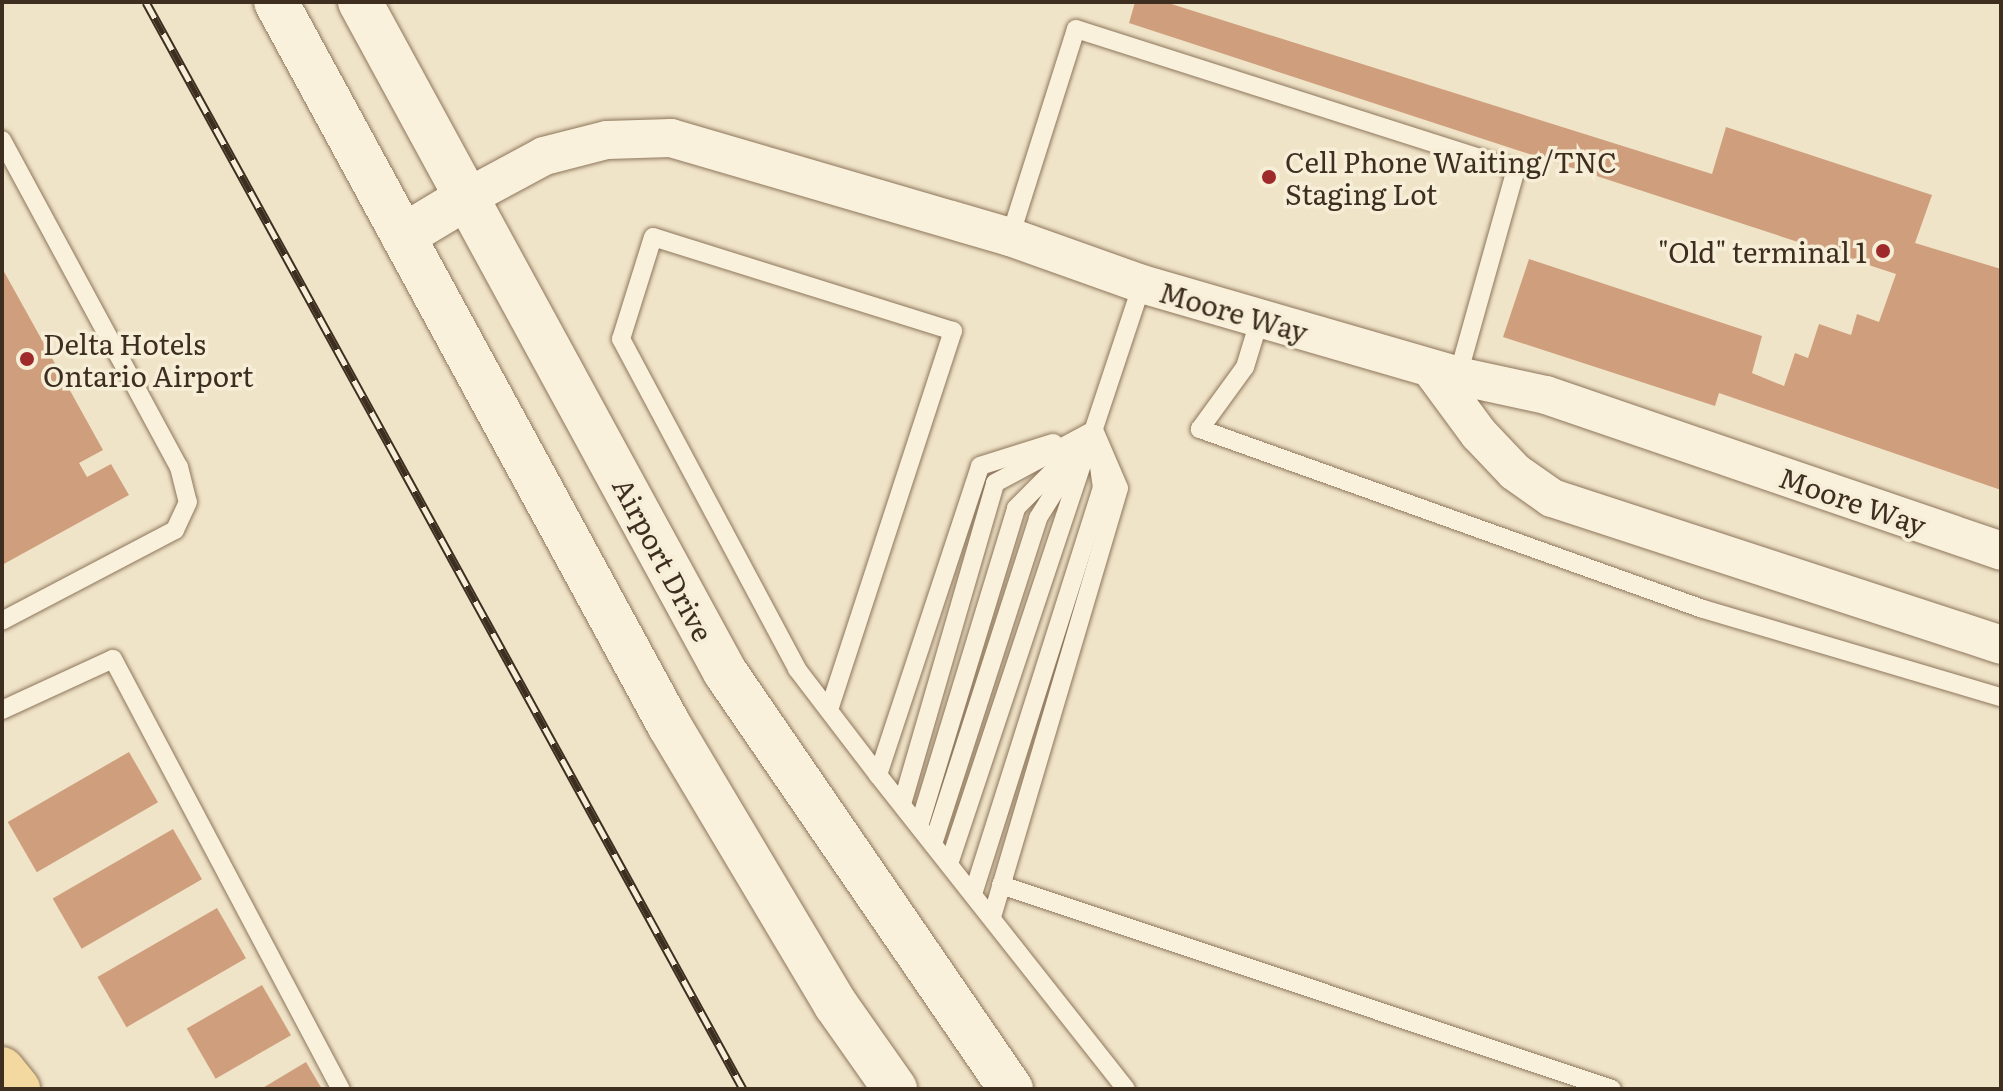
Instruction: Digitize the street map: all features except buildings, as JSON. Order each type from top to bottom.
[{"type":"main road","points":[[276,2],[669,725],[836,1005],[895,1089]]},
{"type":"main road","name":"Airport Drive","points":[[360,2],[725,672],[1011,1089]]},
{"type":"main road","points":[[403,236],[468,197]]},
{"type":"main road","points":[[2,1069],[18,1089]]},
{"type":"street","name":"Moore Way","points":[[468,197],[544,156],[607,140],[671,138],[1010,237],[1142,284],[1444,372],[1546,395],[2001,551]]},
{"type":"street","points":[[1444,372],[1497,453],[1552,498],[2001,645]]},
{"type":"lane","points":[[1010,237],[1076,29],[1516,169],[1480,299],[1444,372]]},
{"type":"lane","points":[[2,140],[179,467],[188,502],[175,530],[2,621]]},
{"type":"lane","points":[[829,710],[953,331],[653,237],[621,339],[797,669],[878,775],[1126,1089]]},
{"type":"lane","points":[[949,864],[1142,284]]},
{"type":"lane","points":[[1260,318],[1245,367],[1200,429],[1703,609],[2001,697]]},
{"type":"lane","points":[[878,775],[980,466],[1094,430]]},
{"type":"lane","points":[[902,804],[995,483],[1094,430]]},
{"type":"lane","points":[[919,826],[1016,508],[1094,430]]},
{"type":"lane","points":[[933,844],[1038,518],[1094,430]]},
{"type":"lane","points":[[992,917],[1119,488],[1094,430]]},
{"type":"lane","points":[[973,894],[1102,488],[1094,430]]},
{"type":"lane","points":[[2,710],[113,659],[341,1089]]},
{"type":"lane","points":[[1001,885],[1612,1089]]},
{"type":"railway","points":[[146,2],[743,1089]]},
{"type":"place","name":"Cell Phone Waiting/TNC Staging Lot","points":[[1269,177]]},
{"type":"place","name":"\"Old\" terminal 1","points":[[1883,251]]},
{"type":"place","name":"Delta Hotels Ontario Airport","points":[[27,359]]}]
